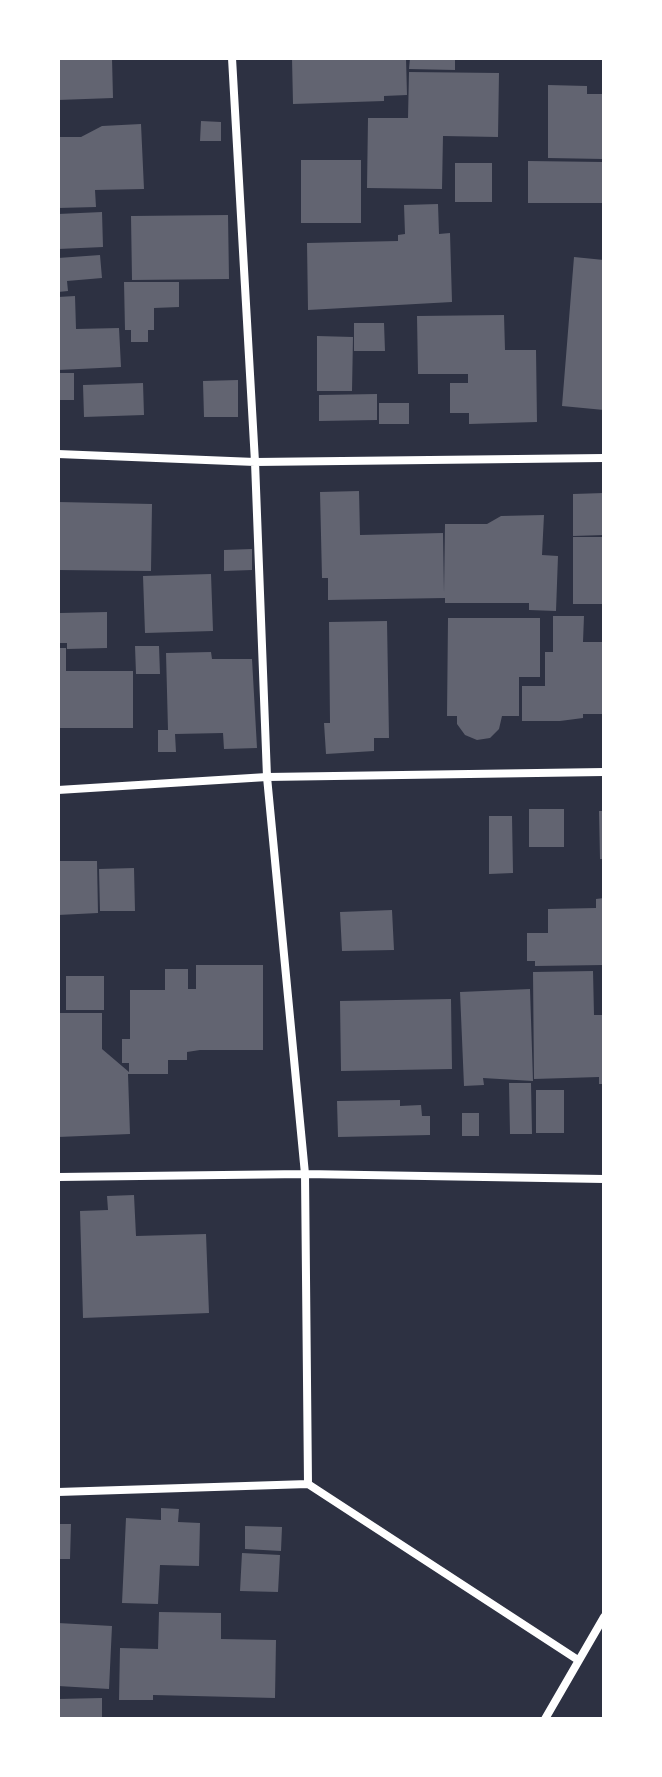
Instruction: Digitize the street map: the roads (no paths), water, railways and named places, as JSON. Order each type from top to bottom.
[{"type":"street","points":[[232,58],[255,462],[267,777],[278,863],[305,1174],[308,1484]]},
{"type":"street","points":[[58,454],[255,462],[604,458]]},
{"type":"street","points":[[58,790],[267,777],[604,772]]},
{"type":"street","points":[[58,1177],[305,1174],[604,1179]]},
{"type":"street","points":[[58,1492],[308,1484],[578,1660]]},
{"type":"street","points":[[545,1719],[604,1617]]}]
